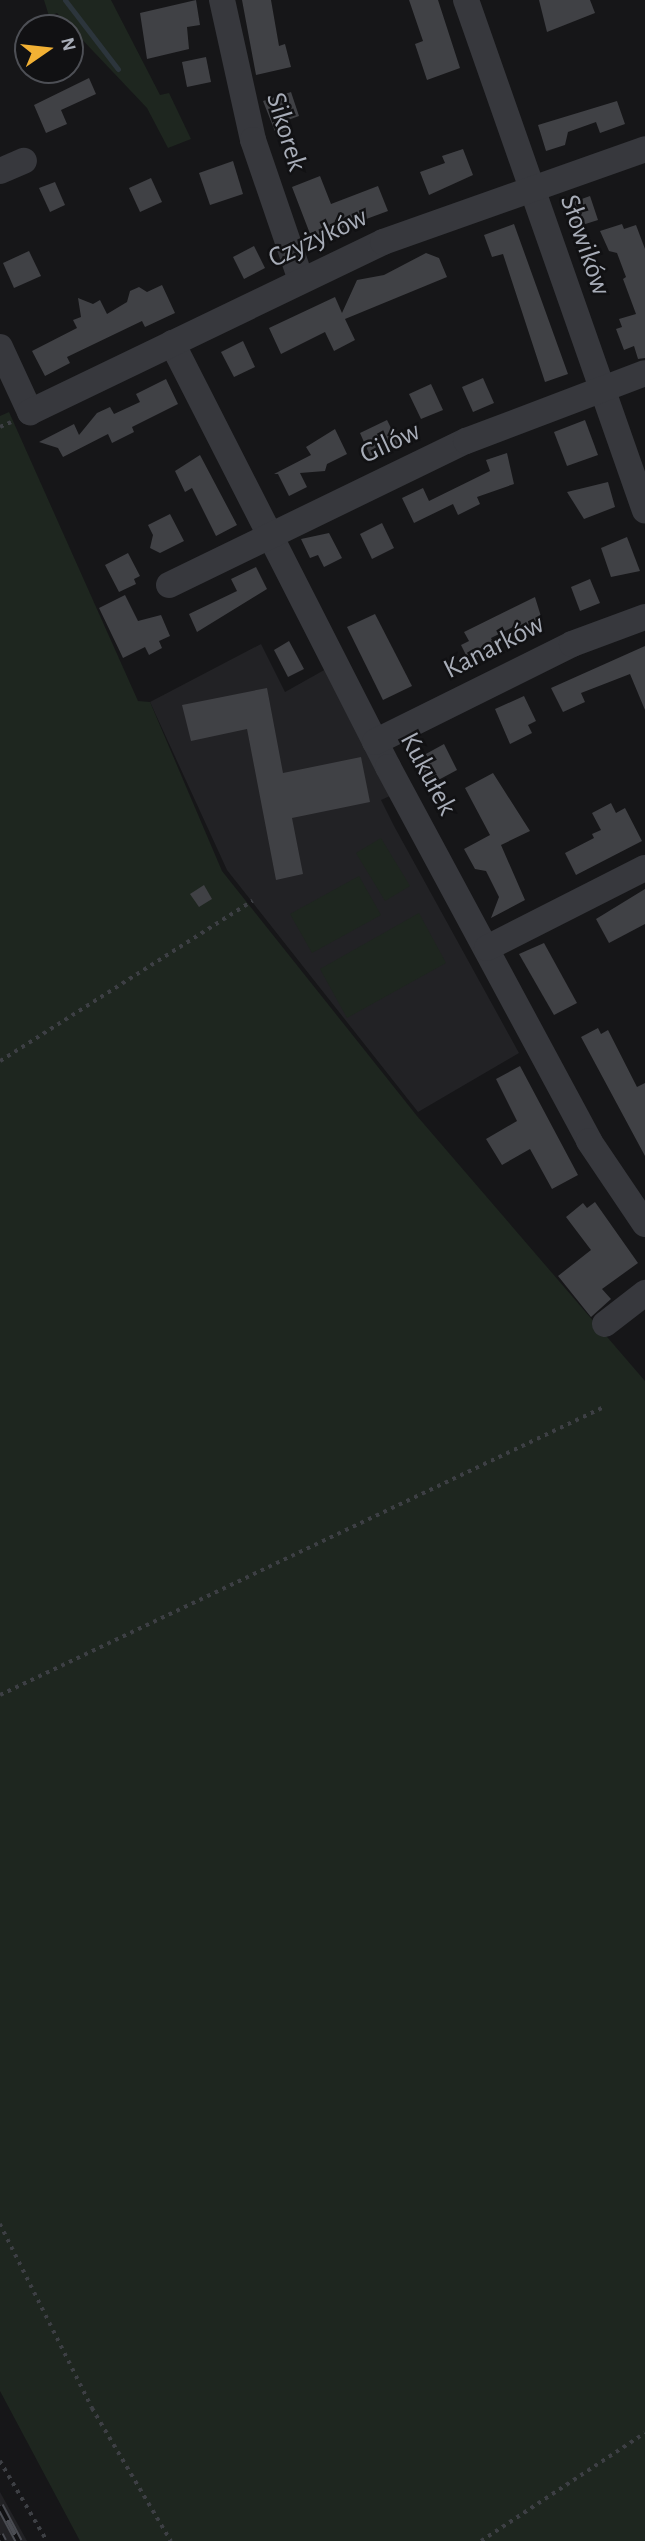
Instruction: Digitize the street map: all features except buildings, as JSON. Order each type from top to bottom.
[{"type":"street","name":"Sikorek","points":[[222,0],[253,140],[301,280]]},
{"type":"street","name":"Słowików","points":[[466,0],[645,511]]},
{"type":"street","name":"Czyżyków","points":[[0,347],[30,412],[383,242],[645,149]]},
{"type":"street","points":[[0,171],[24,161]]},
{"type":"street","name":"Kukułek","points":[[172,343],[375,742],[589,1141],[645,1224]]},
{"type":"street","name":"Gilów","points":[[169,585],[270,534],[466,442],[645,373]]},
{"type":"street","name":"Kanarków","points":[[375,742],[572,644],[645,617]]},
{"type":"street","points":[[487,948],[645,868]]},
{"type":"street","points":[[605,1324],[645,1293]]},
{"type":"path","points":[[0,1060],[252,901]]},
{"type":"path","points":[[0,1695],[606,1406]]},
{"type":"path","points":[[0,2224],[92,2408],[170,2541]]},
{"type":"path","points":[[481,2541],[645,2433]]},
{"type":"path","points":[[0,2461],[47,2541]]},
{"type":"shaded area","points":[[44,0],[111,0],[160,95],[169,93],[191,139],[168,148],[147,108],[84,42],[84,14],[48,14]]},
{"type":"shaded area","points":[[9,412],[138,701],[150,702],[222,871],[417,1116],[645,1381],[645,2541],[80,2541],[0,2391],[0,416]]},
{"type":"shaded area","points":[[261,644],[285,692],[326,669],[390,796],[381,800],[394,826],[519,1053],[418,1112],[227,870],[150,702]]},
{"type":"shaded area","points":[[381,838],[410,886],[385,901],[356,853]]},
{"type":"shaded area","points":[[359,876],[381,915],[312,953],[290,914]]},
{"type":"shaded area","points":[[419,913],[446,963],[347,1018],[320,969]]},
{"type":"shaded area","points":[[0,2492],[27,2541],[0,2541]]},
{"type":"waterway","points":[[65,0],[118,69]]},
{"type":"railway","points":[[0,2506],[19,2541]]},
{"type":"railway","points":[[0,2535],[3,2541]]}]
